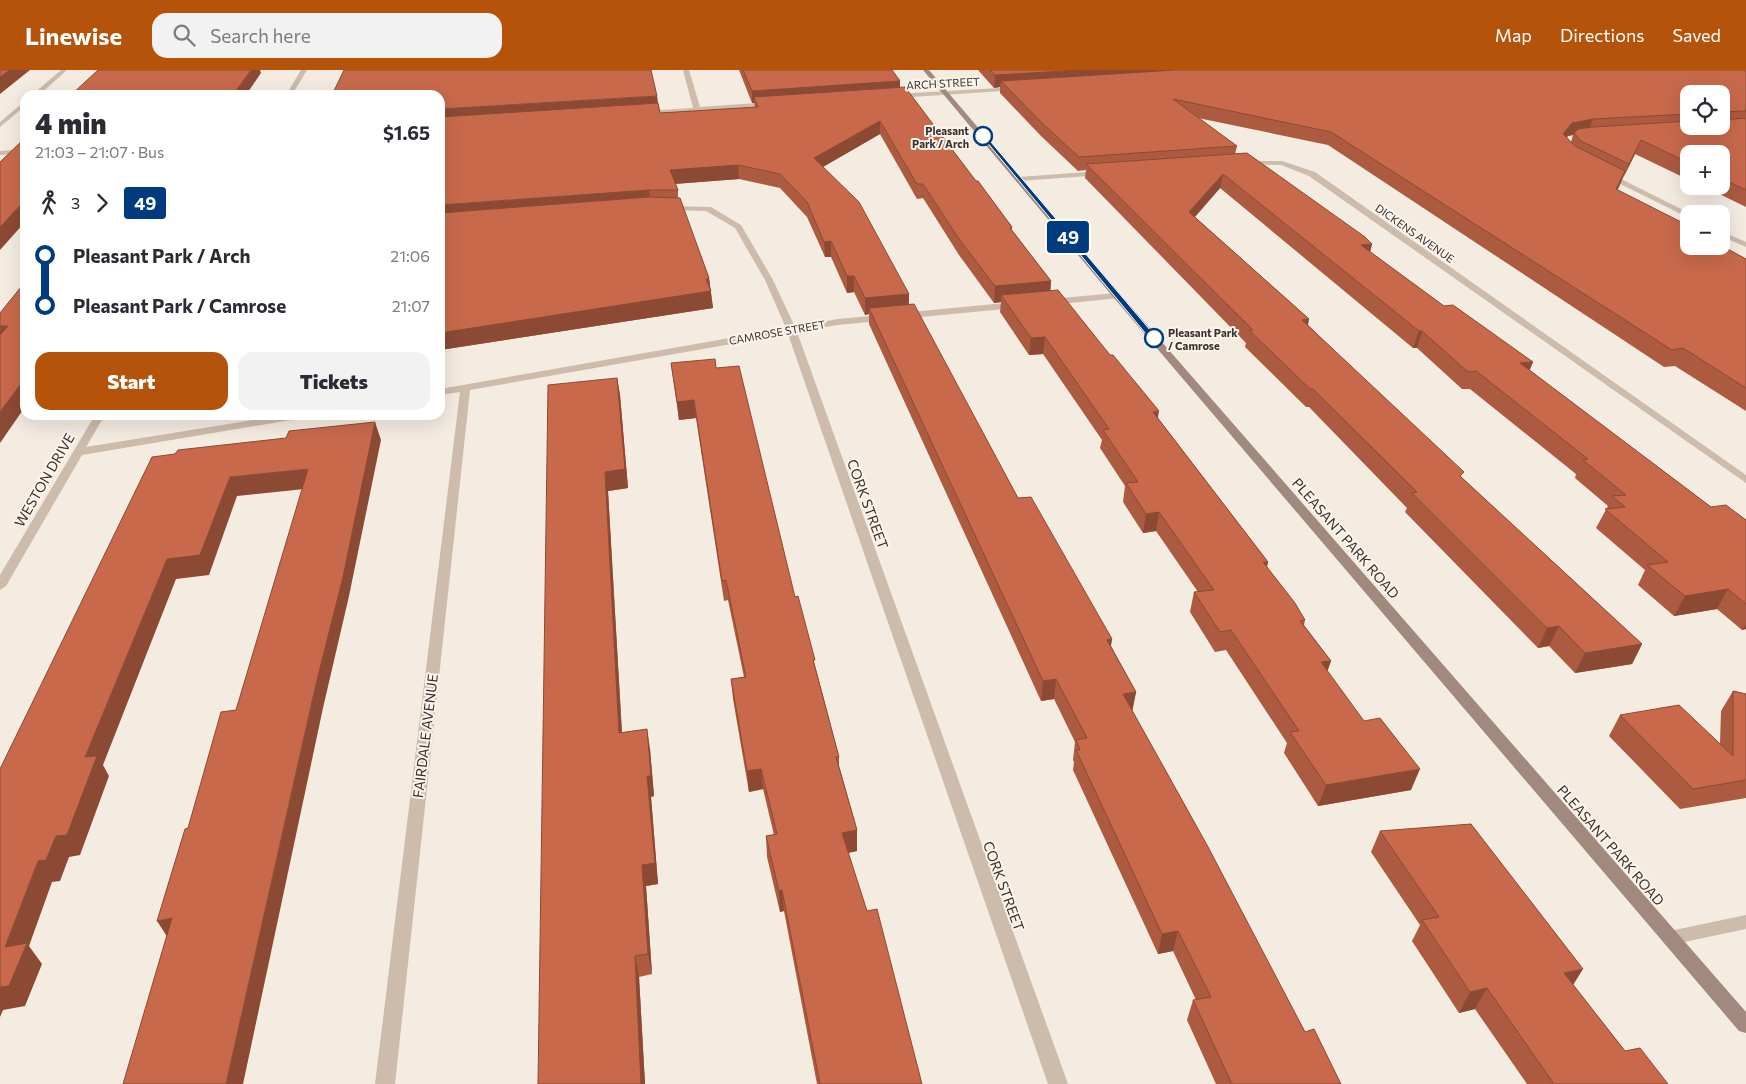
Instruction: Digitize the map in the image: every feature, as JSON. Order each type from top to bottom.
[{"type":"street","points":[[41,90],[64,70]]},
{"type":"street","points":[[292,90],[304,70]]},
{"type":"street","points":[[686,70],[697,109]]},
{"type":"street","name":"PLEASANT PARK ROAD","points":[[926,70],[1118,296],[1746,1025]]},
{"type":"street","name":"ARCH STREET","points":[[886,97],[1022,89]]},
{"type":"street","points":[[640,113],[778,104]]},
{"type":"street","points":[[0,125],[20,108]]},
{"type":"street","points":[[0,153],[20,151]]},
{"type":"street","name":"DICKENS AVENUE","points":[[1235,164],[1282,163],[1312,174],[1746,480]]},
{"type":"street","points":[[1600,170],[1680,211]]},
{"type":"street","points":[[1019,179],[1109,172]]},
{"type":"street","name":"CORK STREET","points":[[660,208],[708,209],[738,227],[769,280],[790,329],[1058,1084]]},
{"type":"street","points":[[1730,237],[1746,245]]},
{"type":"street","name":"CAMROSE STREET","points":[[445,391],[838,322],[1118,296]]},
{"type":"street","name":"FAIRDALE AVENUE","points":[[385,1084],[465,388]]},
{"type":"street","name":"WESTON DRIVE","points":[[0,586],[97,420]]},
{"type":"street","points":[[78,452],[272,420]]},
{"type":"street","points":[[1670,938],[1746,922]]},
{"type":"building","points":[[0,70],[9,70],[0,77]]},
{"type":"building","points":[[98,70],[251,70],[237,90],[76,90]]},
{"type":"building","points":[[344,70],[651,70],[657,96],[445,109],[445,90],[334,90]]},
{"type":"building","points":[[743,70],[892,70],[900,81],[752,91]]},
{"type":"building","points":[[990,70],[1082,70],[995,75]]},
{"type":"building","points":[[1176,70],[1744,70],[1746,71],[1746,111],[1730,112],[1730,85],[1680,85],[1680,114],[1593,119],[1572,123],[1563,134],[1575,146],[1625,171],[1616,189],[1680,221],[1680,255],[1730,255],[1730,250],[1746,259],[1746,388],[1683,348],[1672,350],[1331,132],[1173,99],[1237,146],[1079,157],[1001,81]]},
{"type":"building","points":[[905,87],[976,181],[978,181],[1012,227],[1010,228],[1051,281],[995,286],[959,239],[923,184],[917,184],[880,121],[814,158],[859,202],[909,294],[865,298],[854,276],[847,276],[831,241],[824,242],[807,202],[780,174],[738,165],[670,170],[678,190],[649,190],[445,205],[445,117],[658,103],[660,113],[758,107],[754,97]]},
{"type":"building","points":[[1746,118],[1746,190],[1730,182],[1730,145],[1680,145],[1680,159],[1641,140],[1629,164],[1581,141],[1574,133],[1578,129],[1593,127],[1680,122],[1680,135],[1730,135],[1730,119]]},
{"type":"building","points":[[20,143],[20,205],[0,227],[0,162]]},
{"type":"building","points":[[1247,153],[1365,237],[1372,244],[1361,245],[1444,306],[1453,305],[1533,362],[1520,363],[1711,507],[1726,505],[1746,520],[1746,604],[1728,589],[1685,596],[1647,565],[1668,562],[1605,509],[1625,507],[1612,496],[1626,495],[1583,460],[1588,459],[1476,371],[1468,372],[1422,331],[1419,331],[1223,174],[1189,212],[1309,319],[1302,320],[1464,472],[1460,476],[1642,644],[1585,653],[1559,626],[1547,628],[1412,493],[1417,492],[1313,389],[1310,389],[1249,330],[1253,330],[1086,164]]},
{"type":"building","points":[[649,197],[680,198],[709,278],[706,279],[711,291],[445,332],[445,213]]},
{"type":"building","points":[[20,288],[20,385],[0,412],[0,335],[8,326],[0,326],[0,313]]},
{"type":"building","points":[[1058,290],[1110,355],[1113,355],[1159,411],[1153,412],[1268,562],[1263,562],[1295,603],[1305,620],[1300,621],[1331,661],[1321,662],[1364,721],[1380,718],[1420,769],[1326,785],[1290,732],[1299,731],[1231,630],[1220,632],[1194,592],[1214,590],[1159,512],[1146,514],[1126,483],[1138,482],[1103,430],[1109,429],[1045,337],[1031,338],[1001,295]]},
{"type":"building","points":[[914,304],[1018,498],[1031,497],[1112,639],[1107,640],[1136,692],[1123,694],[1207,845],[1305,1032],[1314,1029],[1341,1084],[1232,1084],[1193,1000],[1211,997],[1178,931],[1162,934],[1076,750],[1080,750],[1076,740],[1087,738],[1056,679],[1043,681],[869,308]]},
{"type":"building","points":[[715,359],[716,368],[739,366],[795,597],[798,596],[839,757],[836,757],[857,830],[842,833],[867,911],[877,909],[922,1084],[820,1084],[782,890],[779,891],[766,836],[777,834],[761,769],[747,771],[731,679],[746,677],[726,580],[722,581],[694,400],[677,402],[671,363]]},
{"type":"building","points":[[617,378],[625,469],[605,472],[619,733],[647,729],[651,776],[647,776],[655,863],[642,865],[648,954],[635,956],[641,1084],[538,1084],[548,385]]},
{"type":"building","points":[[375,422],[343,577],[315,688],[226,1084],[123,1084],[172,918],[157,921],[185,829],[188,828],[221,712],[236,710],[308,469],[230,477],[200,555],[167,559],[85,757],[97,756],[67,835],[56,836],[46,860],[38,861],[5,947],[27,943],[9,986],[0,987],[0,769],[152,457],[175,454],[178,450],[286,438],[289,431]]},
{"type":"building","points":[[1733,691],[1746,694],[1746,780],[1693,789],[1620,715],[1679,705],[1733,756]]},
{"type":"building","points":[[1471,824],[1583,969],[1564,973],[1625,1051],[1640,1048],[1668,1084],[1554,1084],[1487,988],[1470,992],[1422,920],[1439,917],[1380,831]]},
{"type":"bus line","name":"49","points":[[983,136],[1154,338]]},
{"type":"place","name":"Pleasant Park / Arch","points":[[983,136]]},
{"type":"place","name":"Pleasant Park / Camrose","points":[[1154,338]]}]
